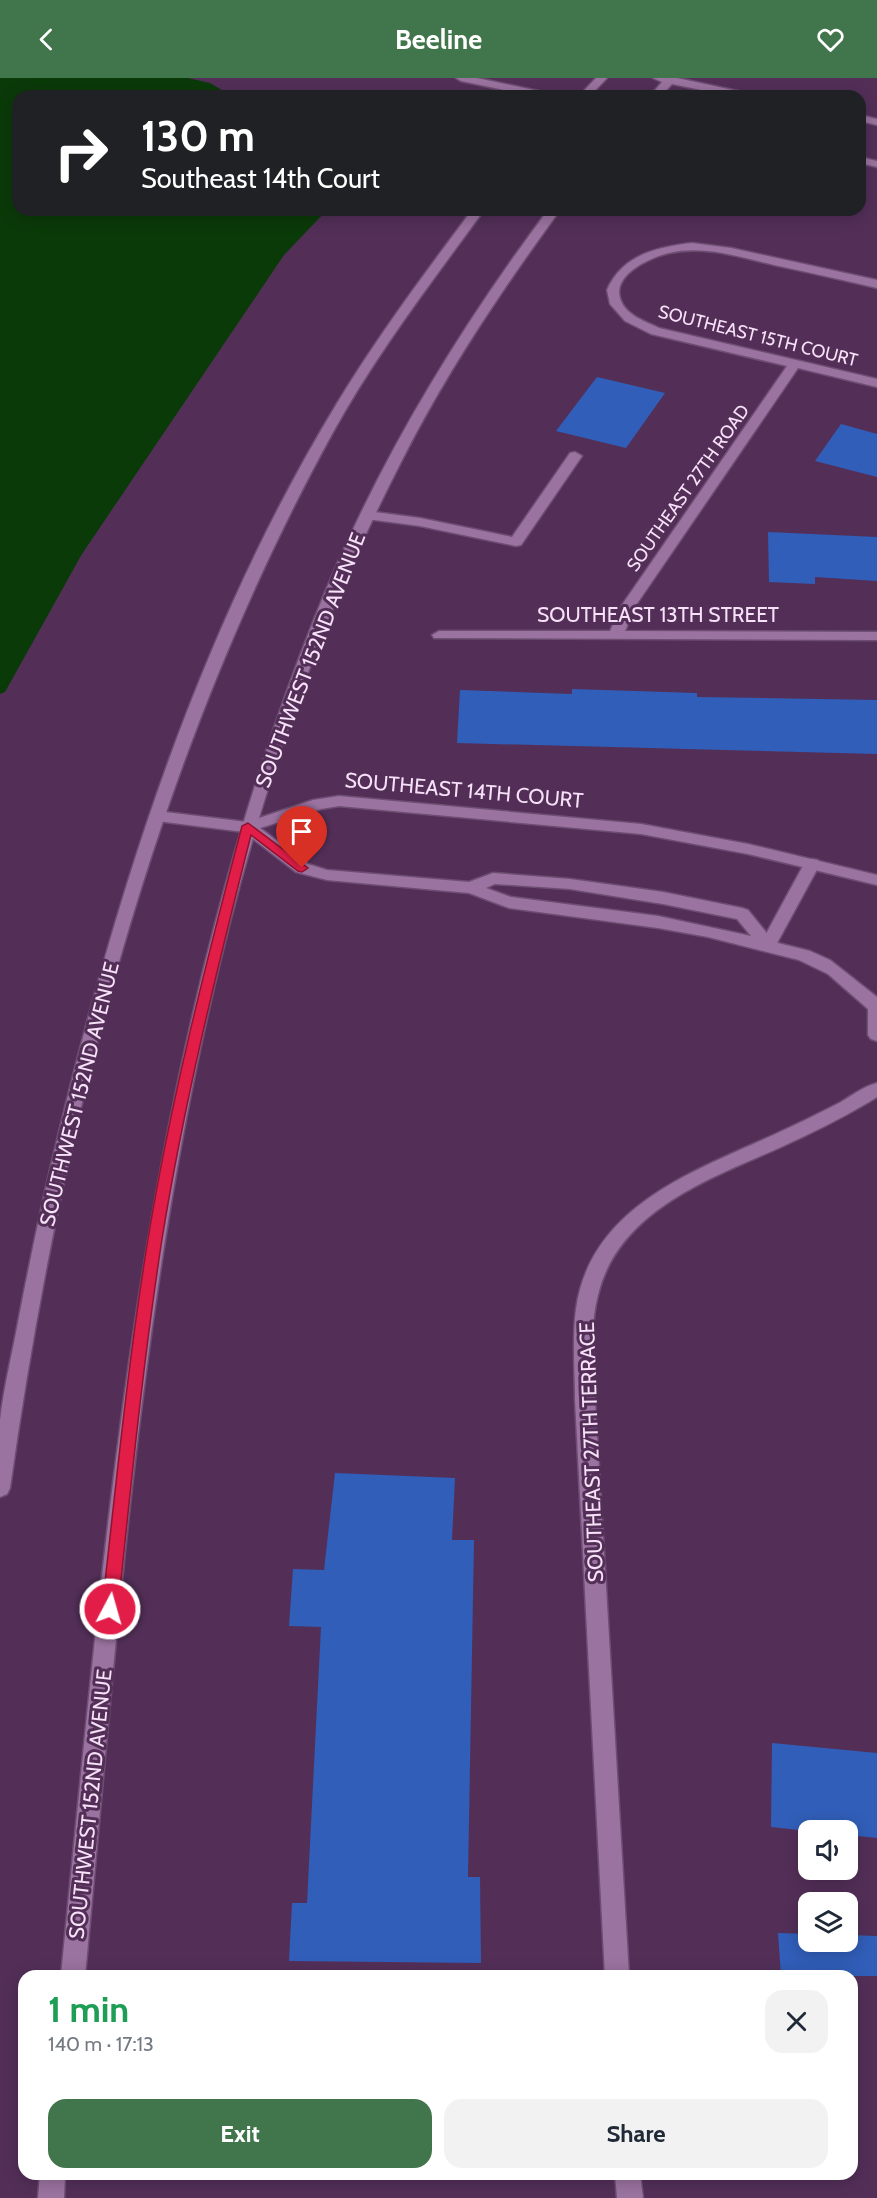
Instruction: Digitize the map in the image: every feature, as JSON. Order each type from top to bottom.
[{"type":"street","points":[[461,78],[519,90]]},
{"type":"street","points":[[590,90],[602,78]]},
{"type":"street","points":[[658,78],[720,90]]},
{"type":"street","points":[[661,90],[671,79]]},
{"type":"street","name":"SOUTHWEST 152ND AVENUE","points":[[0,1488],[35,1286],[77,1089],[114,950],[157,816],[228,634],[266,549],[307,469],[349,395],[392,328],[474,216]]},
{"type":"street","name":"SOUTHWEST 152ND AVENUE","points":[[74,1970],[130,1422],[145,1304],[196,1024],[248,826],[297,682],[367,514],[407,437],[466,334],[550,216]]},
{"type":"street","name":"SOUTHEAST 15TH COURT","points":[[877,284],[722,250],[692,247],[667,250],[640,258],[627,268],[614,285],[612,297],[627,318],[636,324],[663,334],[877,383]]},
{"type":"street","name":"SOUTHEAST 27TH ROAD","points":[[616,635],[629,605],[795,364]]},
{"type":"street","points":[[367,514],[420,522],[516,542],[575,456]]},
{"type":"street","name":"SOUTHEAST 13TH STREET","points":[[439,635],[877,636]]},
{"type":"street","name":"SOUTHEAST 14TH COURT","points":[[248,826],[319,804],[339,801],[641,829],[711,841],[877,880]]},
{"type":"street","points":[[157,816],[248,826],[302,868],[327,875],[471,888],[509,902],[658,922],[768,945],[818,960],[836,970],[877,1005],[877,1035]]},
{"type":"street","points":[[768,945],[812,864]]},
{"type":"street","points":[[471,888],[493,878],[570,884],[663,898],[742,914],[768,945]]},
{"type":"street","name":"SOUTHEAST 27TH TERRACE","points":[[617,1970],[585,1400],[585,1326],[589,1293],[596,1272],[619,1235],[656,1199],[691,1179],[830,1117],[877,1089]]},
{"type":"street","points":[[51,2198],[52,2180]]},
{"type":"street","points":[[628,2180],[630,2198]]},
{"type":"shaded area","points":[[0,78],[188,78],[210,83],[222,90],[12,90],[12,216],[321,216],[284,255],[82,554],[5,692],[0,694]]},
{"type":"building","points":[[597,377],[665,393],[626,448],[556,431]]},
{"type":"building","points":[[841,424],[877,434],[877,477],[815,461]]},
{"type":"building","points":[[768,532],[877,537],[877,581],[815,577],[815,584],[769,582]]},
{"type":"building","points":[[572,689],[697,693],[697,697],[877,700],[877,754],[457,743],[460,690],[572,694]]},
{"type":"building","points":[[335,1473],[455,1478],[452,1540],[474,1540],[468,1877],[480,1877],[481,1963],[289,1961],[292,1903],[307,1903],[321,1627],[289,1626],[293,1569],[324,1570]]},
{"type":"building","points":[[772,1743],[877,1753],[877,1838],[858,1836],[858,1820],[798,1820],[798,1830],[771,1827]]},
{"type":"building","points":[[778,1933],[798,1934],[798,1952],[858,1952],[858,1935],[877,1936],[877,1976],[858,1976],[858,1970],[781,1970]]},
{"type":"route","points":[[110,1609],[132,1398],[155,1238],[196,1024],[248,826],[302,868]]}]
